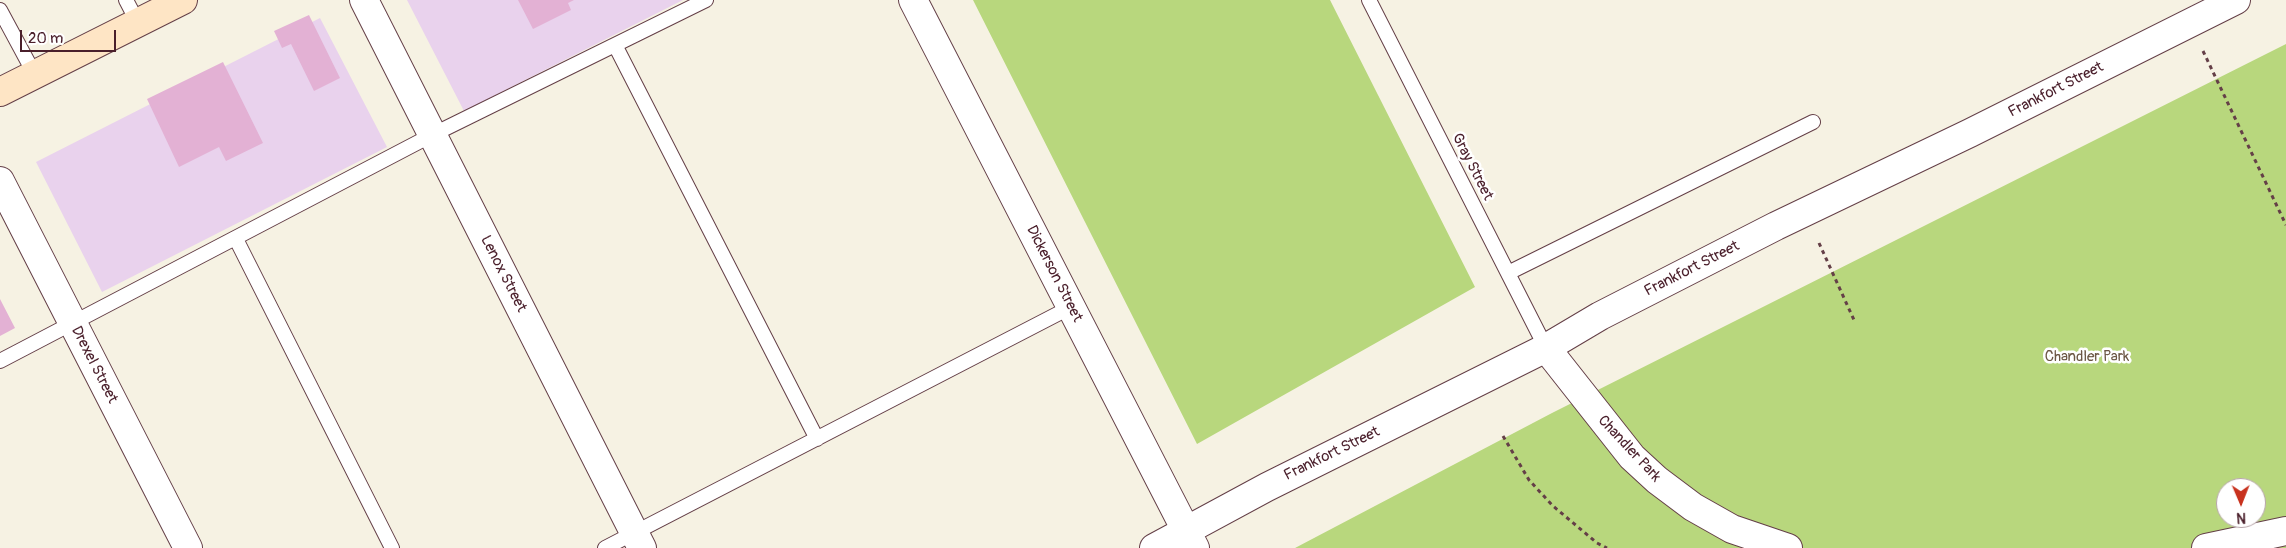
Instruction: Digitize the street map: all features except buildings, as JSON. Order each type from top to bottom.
[{"type":"main road","points":[[0,92],[35,75],[132,11],[183,0]]},
{"type":"street","name":"Lenox Street","points":[[364,0],[639,541]]},
{"type":"street","name":"Dickerson Street","points":[[912,0],[1191,539]]},
{"type":"street","name":"Frankfort Street","points":[[1154,548],[1191,539],[1268,486],[1546,348],[1600,316],[1776,226],[1970,133],[2236,0]]},
{"type":"street","name":"Drexel Street","points":[[0,181],[188,548]]},
{"type":"street","name":"Chandler Park","points":[[1546,348],[1632,457],[1656,480],[1693,507],[1732,529],[1788,548]]},
{"type":"street","points":[[2206,548],[2286,531]]},
{"type":"lane","points":[[0,361],[432,135],[706,0]]},
{"type":"lane","name":"Gray Street","points":[[1369,0],[1546,348]]},
{"type":"lane","points":[[0,10],[35,75]]},
{"type":"lane","points":[[615,45],[817,439]]},
{"type":"lane","points":[[1508,273],[1813,122]]},
{"type":"lane","points":[[236,239],[392,548]]},
{"type":"lane","points":[[605,548],[639,541],[817,439],[1071,307]]},
{"type":"path","points":[[2202,51],[2286,225]]},
{"type":"path","points":[[1819,243],[1854,320]]},
{"type":"path","points":[[1503,436],[1529,480],[1554,506],[1597,543],[1607,548]]},
{"type":"shaded area","points":[[407,0],[683,0],[464,111]]},
{"type":"shaded area","points":[[320,18],[387,147],[102,292],[36,162]]},
{"type":"green space","points":[[973,0],[1330,0],[1475,287],[1197,444]]},
{"type":"green space","name":"Chandler Park","points":[[2286,44],[2286,548],[1295,548],[1552,413]]}]
